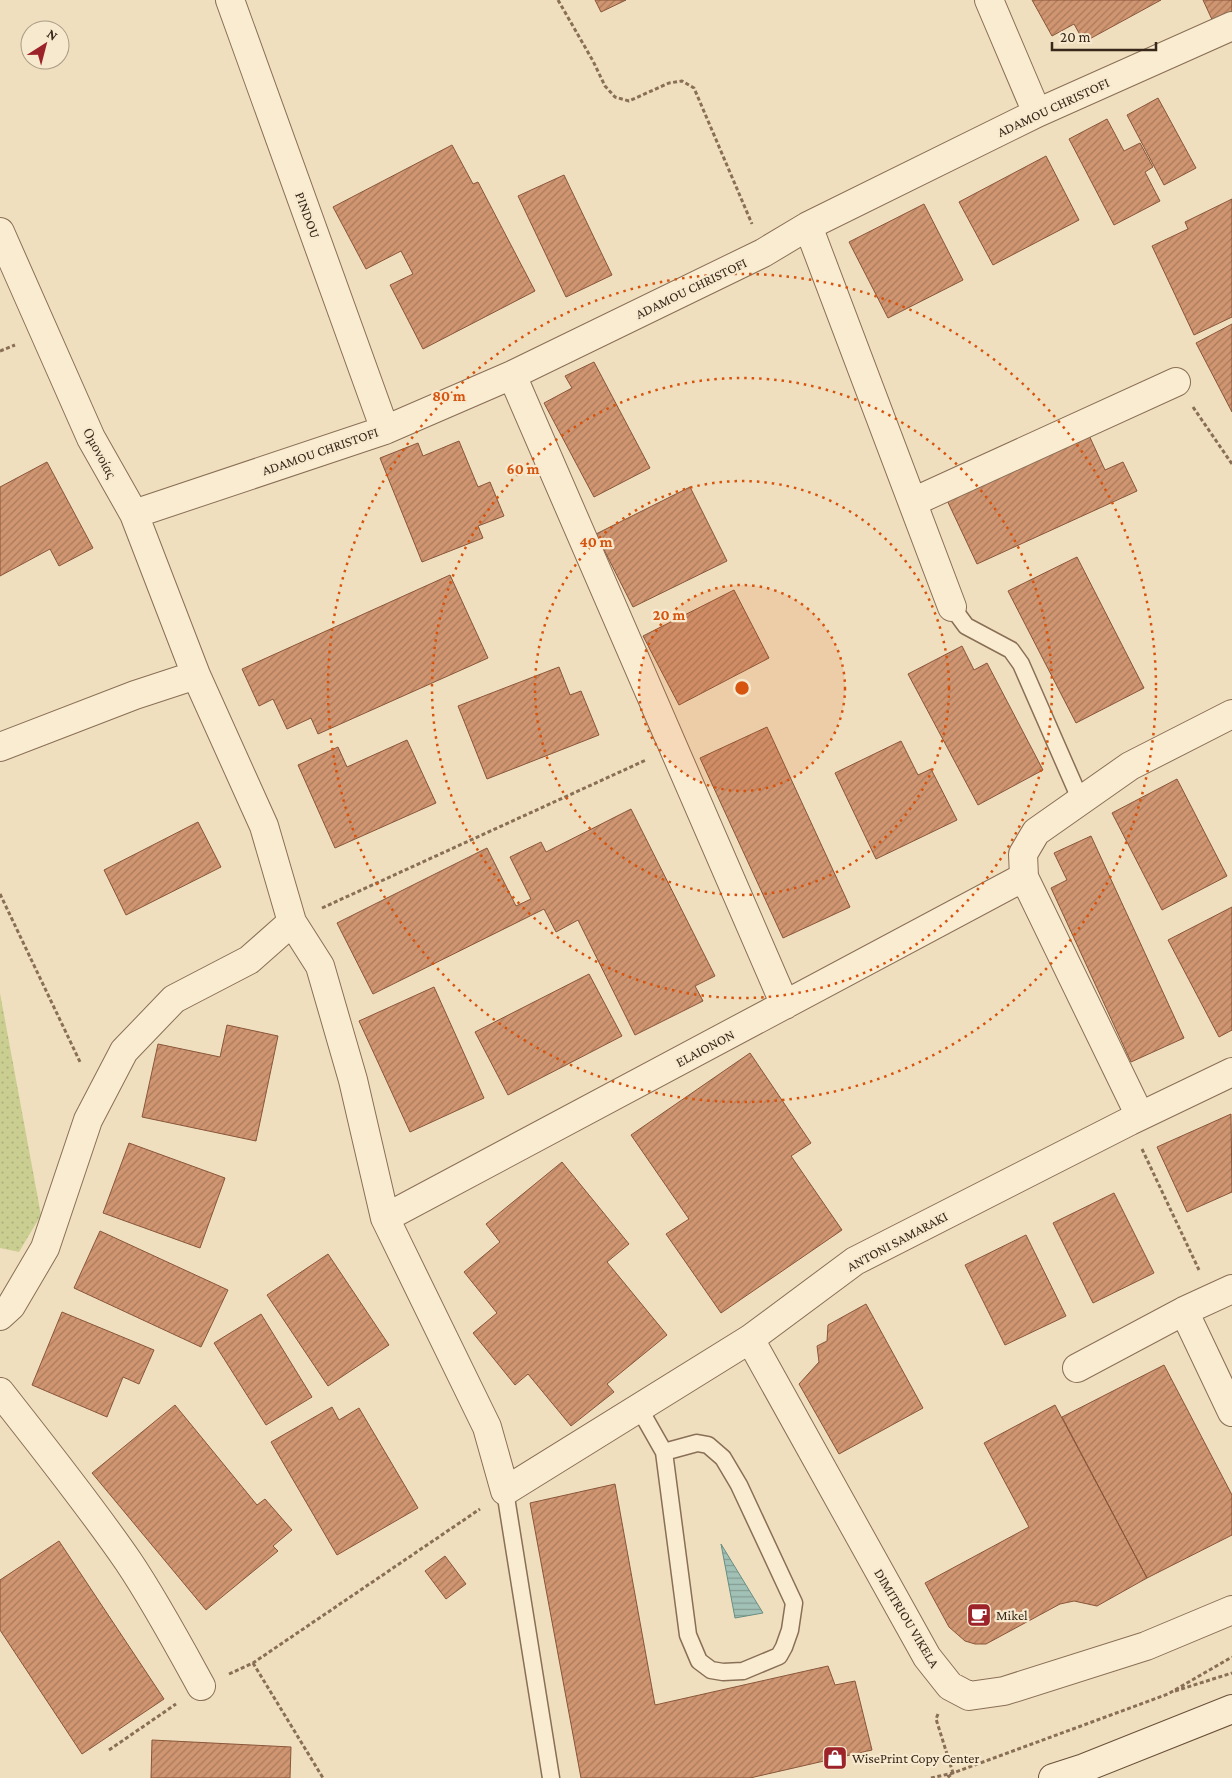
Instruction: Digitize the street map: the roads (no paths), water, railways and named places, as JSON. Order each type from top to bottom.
[{"type":"street","name":"PINDOU","points":[[230,0],[385,430]]},
{"type":"street","points":[[989,0],[1037,113]]},
{"type":"street","name":"ADAMOU CHRISTOFI","points":[[134,514],[385,430],[512,376],[763,253],[808,226],[1037,113],[1232,26]]},
{"type":"street","points":[[808,226],[952,607]]},
{"type":"street","name":"Ομονοίας","points":[[0,232],[91,438],[134,514],[196,675],[264,826],[292,922],[320,966],[353,1080],[385,1218],[487,1427],[505,1491]]},
{"type":"street","points":[[512,376],[785,1005]]},
{"type":"street","points":[[913,502],[1176,382]]},
{"type":"street","points":[[0,746],[135,695],[196,675]]},
{"type":"street","points":[[1135,1119],[1024,877],[1023,854],[1036,832],[1130,766],[1232,714]]},
{"type":"street","name":"ELAIONON","points":[[385,1218],[1024,877]]},
{"type":"street","points":[[0,1316],[11,1306],[45,1248],[88,1120],[124,1051],[174,999],[249,960],[292,922]]},
{"type":"street","name":"ANTONI SAMARAKI","points":[[505,1491],[750,1339],[855,1261],[1232,1072]]},
{"type":"street","points":[[1077,1368],[1222,1293]]},
{"type":"street","points":[[1184,1311],[1232,1412]]},
{"type":"street","name":"DIMITRIOU VIKELA","points":[[750,1339],[926,1657],[950,1686],[969,1696],[1004,1691],[1146,1646],[1232,1610]]},
{"type":"street","points":[[0,1392],[82,1497],[129,1562],[168,1625],[201,1686]]},
{"type":"street","points":[[1053,1778],[1084,1768],[1232,1709]]},
{"type":"lane","points":[[952,607],[966,626],[1011,650],[1021,664],[1081,801]]},
{"type":"lane","points":[[639,1408],[664,1452],[688,1635],[699,1661],[711,1670],[723,1672],[743,1671],[772,1660],[779,1656],[784,1647],[790,1630],[794,1604],[739,1485],[723,1458],[708,1445],[697,1443],[664,1452]]},
{"type":"lane","points":[[505,1491],[551,1778]]},
{"type":"water","points":[[721,1544],[763,1613],[735,1618]]},
{"type":"place","name":"Mikel","points":[[979,1615]]},
{"type":"place","name":"WisePrint Copy Center","points":[[835,1758]]}]
